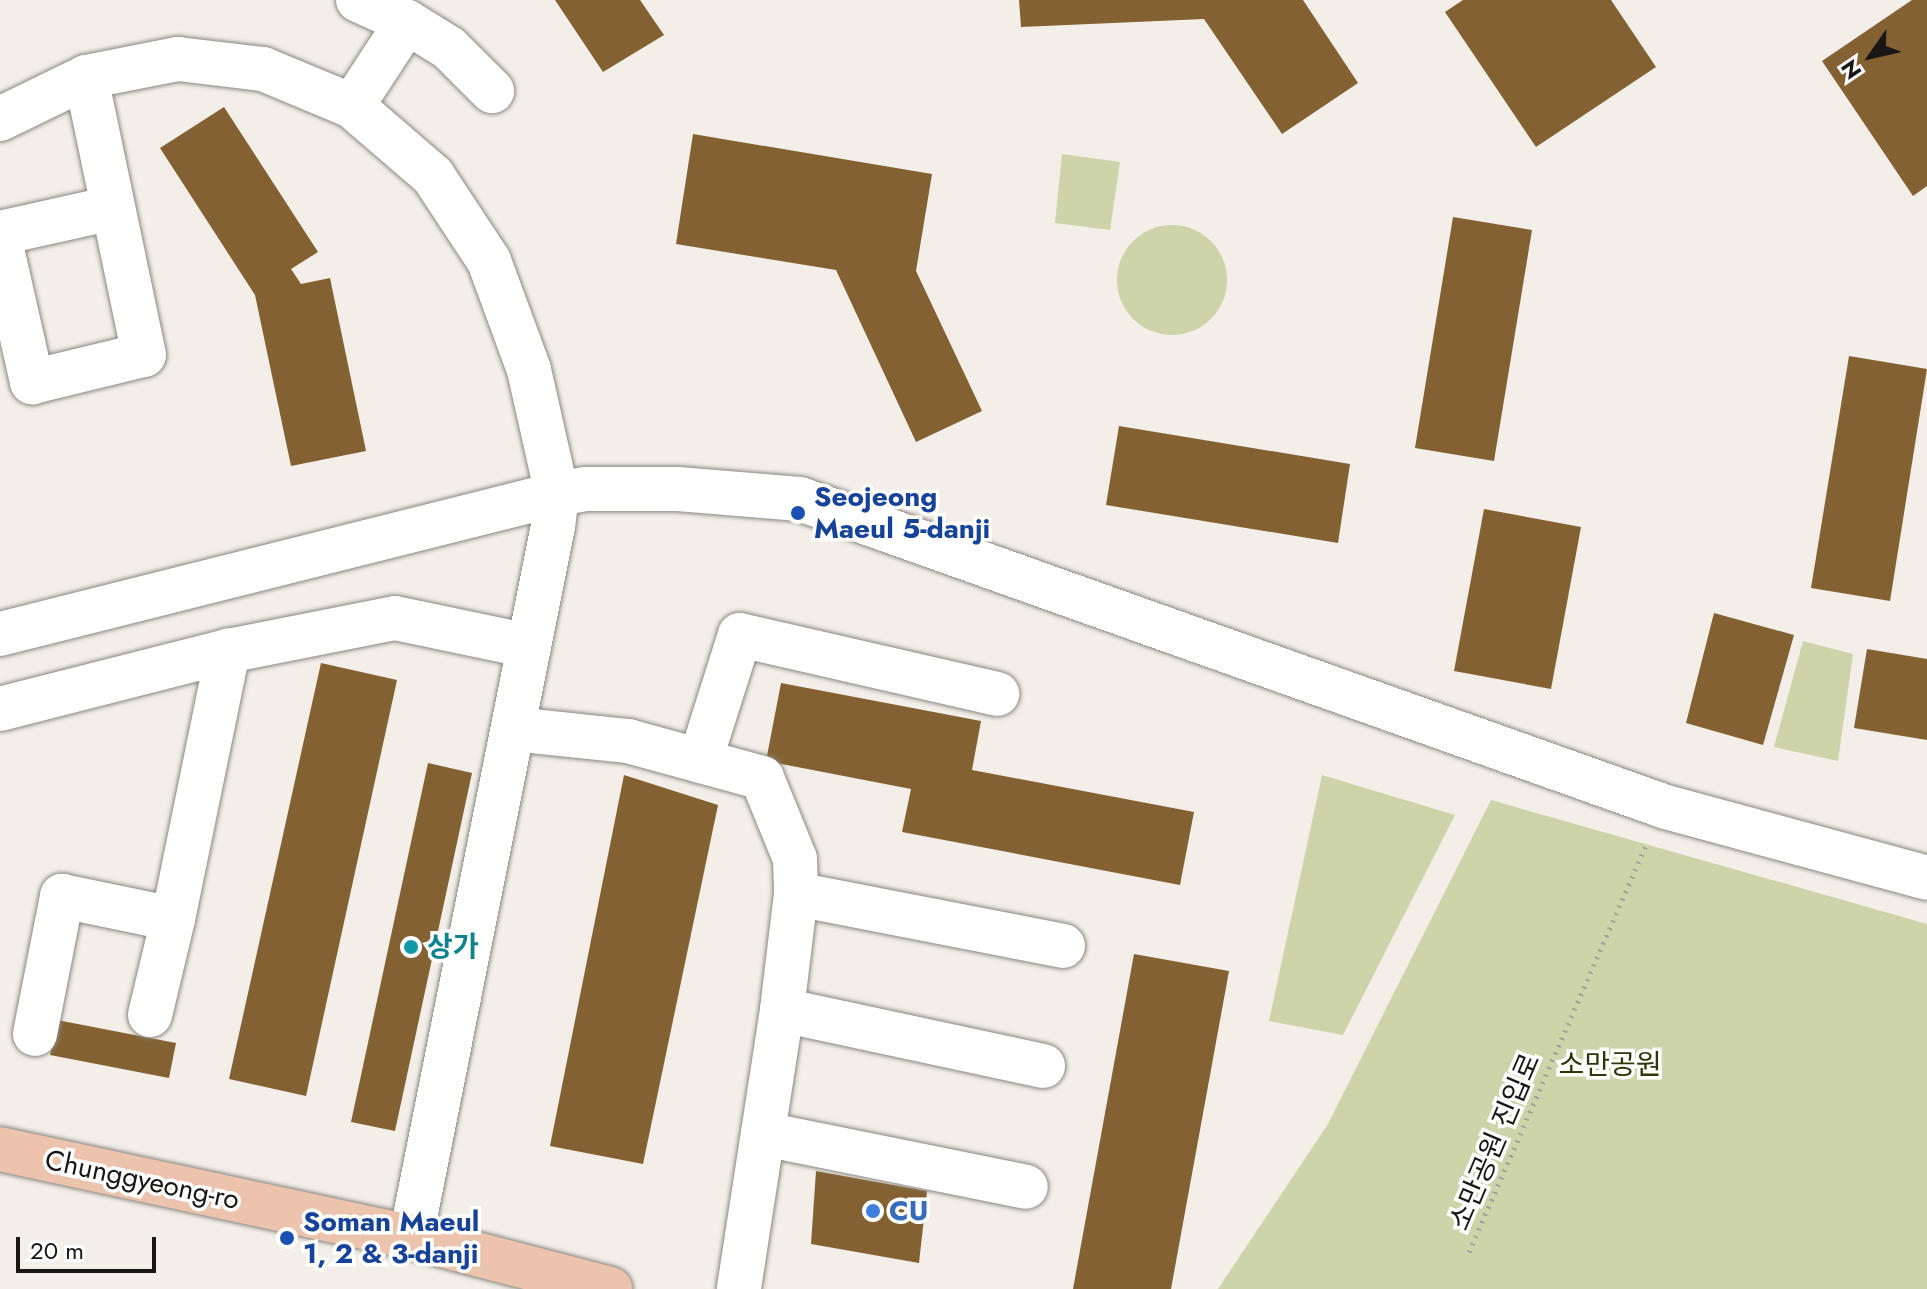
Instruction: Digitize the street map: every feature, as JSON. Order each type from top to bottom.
[{"type":"main road","name":"Chunggyeong-ro","points":[[0,1149],[411,1237],[610,1289]]},
{"type":"street","points":[[358,0],[407,22],[449,48],[492,91]]},
{"type":"street","points":[[352,106],[407,22]]},
{"type":"street","points":[[0,119],[86,77],[178,59],[263,69],[352,106],[433,176],[489,261],[529,370],[557,494],[411,1237]]},
{"type":"street","points":[[0,240],[32,382],[144,355],[86,77]]},
{"type":"street","points":[[0,233],[112,208]]},
{"type":"street","points":[[0,634],[586,489],[678,489],[800,499],[1666,807],[1927,878]]},
{"type":"street","points":[[0,709],[228,651],[395,618],[529,646]]},
{"type":"street","points":[[700,761],[740,635],[997,694]]},
{"type":"street","points":[[150,1015],[228,651]]},
{"type":"street","points":[[513,729],[628,741],[762,778],[795,859],[796,894],[782,1010],[739,1289]]},
{"type":"street","points":[[796,894],[1063,946]]},
{"type":"street","points":[[35,1034],[62,896],[173,919]]},
{"type":"street","points":[[782,1010],[1043,1066]]},
{"type":"street","points":[[764,1134],[1026,1187]]},
{"type":"path","name":"소만공원 진입로","points":[[1469,1252],[1651,836]]},
{"type":"green space","points":[[1062,154],[1120,162],[1110,230],[1055,223]]},
{"type":"green space","points":[[1172,225],[1193,229],[1211,241],[1223,259],[1227,280],[1223,301],[1211,319],[1193,331],[1172,335],[1151,331],[1133,319],[1121,301],[1117,280],[1121,259],[1133,241],[1151,229]]},
{"type":"green space","points":[[1803,641],[1853,654],[1838,761],[1774,747]]},
{"type":"green space","points":[[1322,775],[1455,815],[1343,1035],[1269,1021]]},
{"type":"green space","name":"소만공원","points":[[1491,800],[1927,924],[1927,1289],[1218,1289],[1328,1124]]},
{"type":"building","points":[[555,0],[640,0],[664,35],[603,72]]},
{"type":"building","points":[[1019,0],[1303,0],[1358,83],[1282,134],[1204,19],[1021,27]]},
{"type":"building","points":[[1463,0],[1611,0],[1656,67],[1536,147],[1445,12]]},
{"type":"building","points":[[1912,0],[1927,0],[1927,186],[1913,196],[1822,61]]},
{"type":"building","points":[[224,107],[318,252],[291,269],[301,284],[330,278],[366,451],[291,466],[255,295],[160,148]]},
{"type":"building","points":[[693,134],[932,174],[916,271],[982,411],[916,442],[836,270],[676,244]]},
{"type":"building","points":[[1453,217],[1532,230],[1494,461],[1415,448]]},
{"type":"building","points":[[1849,356],[1927,369],[1890,601],[1811,588]]},
{"type":"building","points":[[1119,426],[1350,464],[1338,543],[1106,505]]},
{"type":"building","points":[[1484,509],[1581,527],[1551,689],[1454,671]]},
{"type":"building","points":[[1714,613],[1794,635],[1763,745],[1686,723]]},
{"type":"building","points":[[1867,649],[1927,659],[1927,740],[1854,728]]},
{"type":"building","points":[[321,663],[397,680],[306,1096],[229,1079]]},
{"type":"building","points":[[781,683],[981,721],[972,770],[1194,812],[1180,885],[902,832],[911,789],[766,761]]},
{"type":"building","name":"상가","points":[[428,763],[472,773],[395,1131],[351,1122]]},
{"type":"building","points":[[624,775],[718,805],[643,1164],[550,1146]]},
{"type":"building","points":[[1134,954],[1229,971],[1171,1289],[1073,1289]]},
{"type":"building","points":[[57,1020],[176,1043],[169,1078],[50,1055]]},
{"type":"building","points":[[816,1171],[927,1191],[919,1263],[811,1244]]},
{"type":"place","name":"Seojeong Maeul 5-danji","points":[[798,513]]},
{"type":"place","name":"상가","points":[[411,947]]},
{"type":"place","name":"CU","points":[[873,1211]]},
{"type":"place","name":"Soman Maeul 1, 2 & 3-danji","points":[[287,1238]]}]
